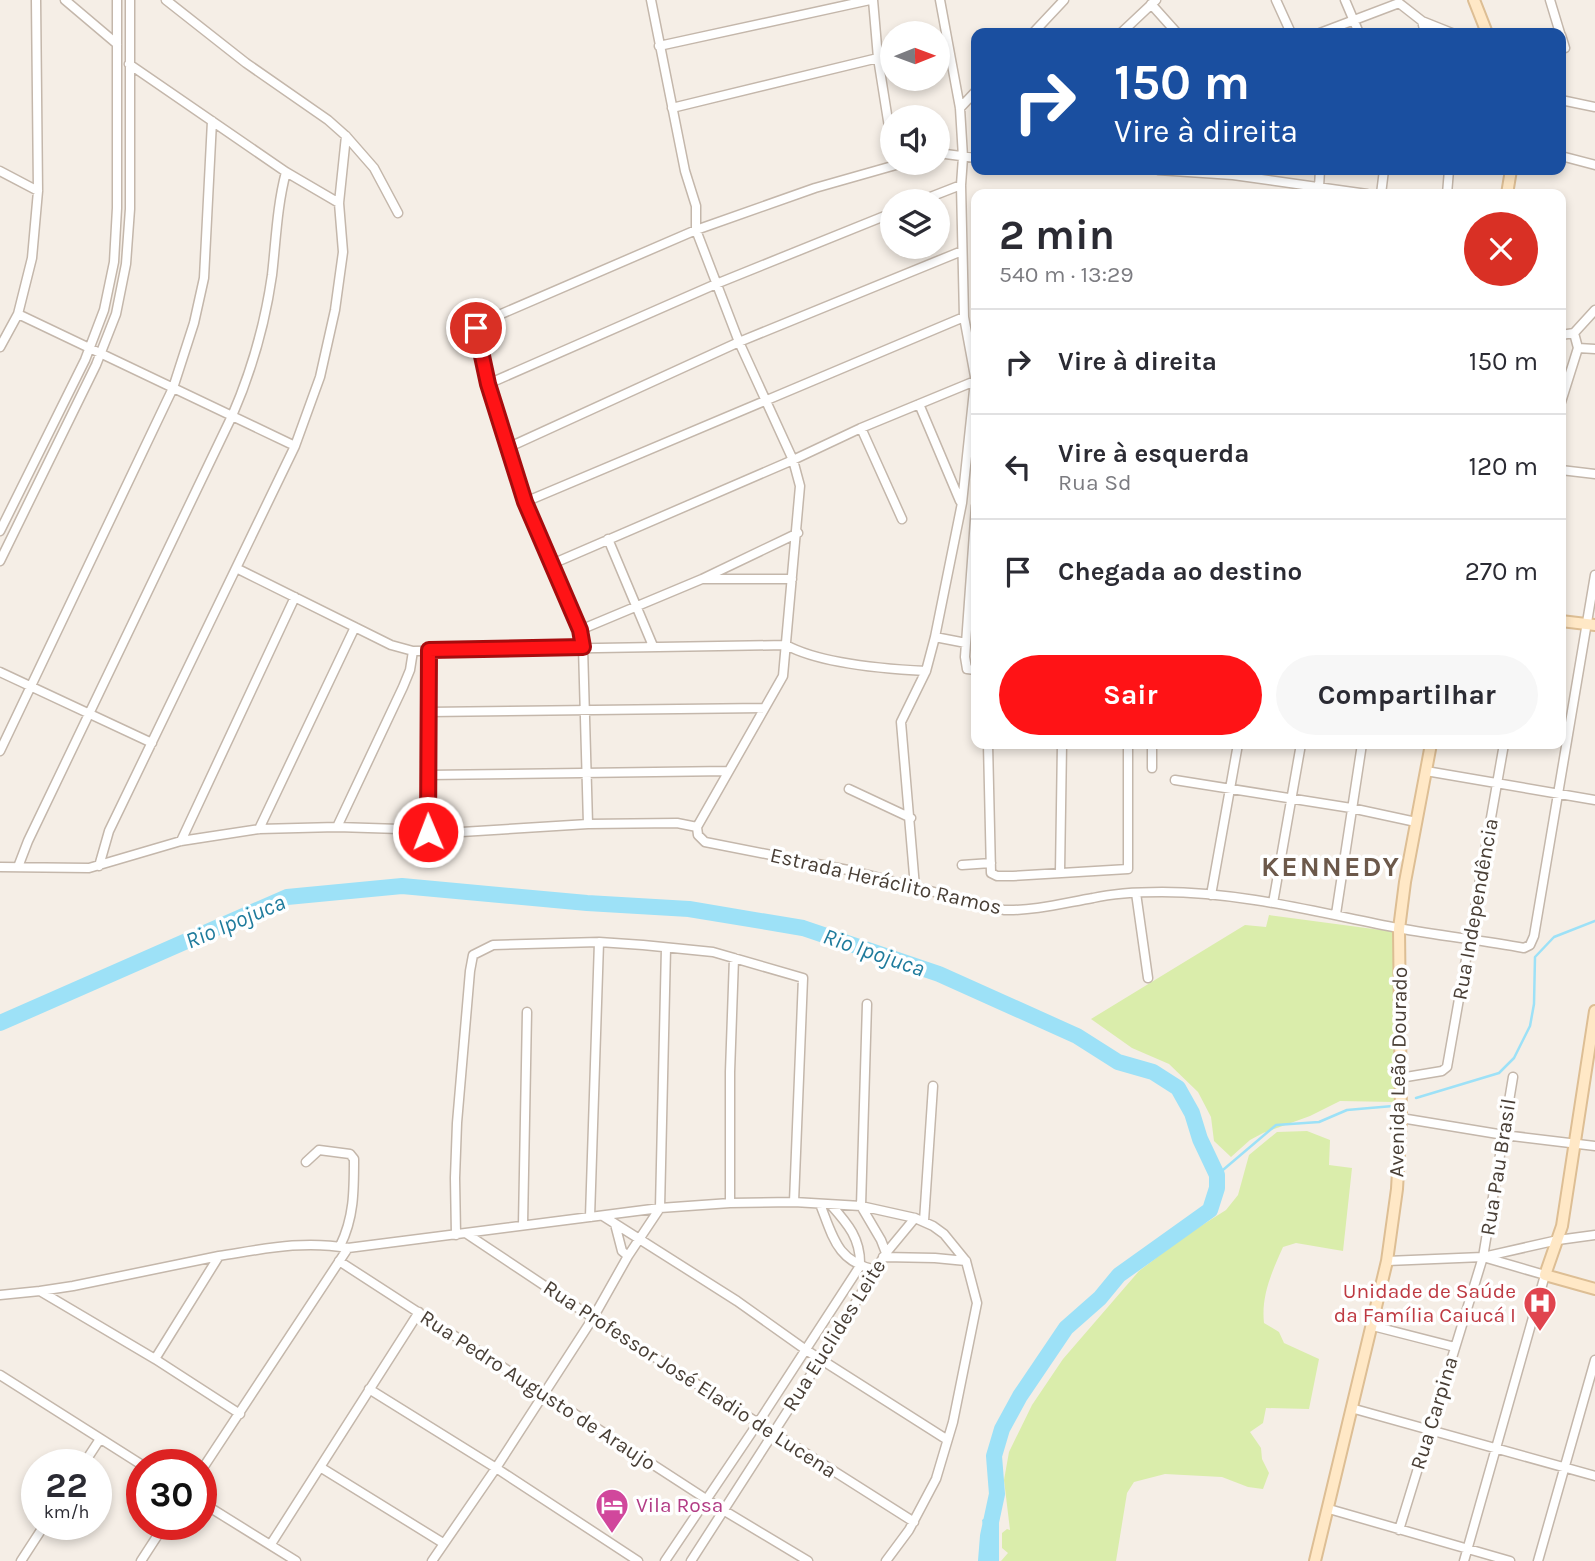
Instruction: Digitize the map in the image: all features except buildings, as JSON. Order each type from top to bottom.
[{"type":"main road","points":[[1474,0],[1485,28]]},
{"type":"main road","points":[[1566,622],[1591,624]]},
{"type":"main road","name":"Avenida Leão Dourado","points":[[1315,1561],[1387,1261],[1397,1189],[1401,1118],[1399,929],[1430,749]]},
{"type":"main road","points":[[1595,1011],[1591,1071],[1558,1240],[1545,1275],[1595,1289]]},
{"type":"street","points":[[0,345],[18,314],[32,258],[38,191],[36,0]]},
{"type":"street","points":[[65,0],[117,44]]},
{"type":"street","points":[[0,531],[90,348],[110,286],[117,208],[117,0]]},
{"type":"street","points":[[0,561],[101,353],[116,314],[122,288],[130,209],[130,0]]},
{"type":"street","points":[[166,0],[346,136],[374,168],[398,213]]},
{"type":"street","points":[[429,650],[429,834],[588,824],[677,823],[697,827],[783,676],[798,533],[800,486],[793,460],[739,342],[696,230],[696,206],[685,170],[651,0]]},
{"type":"street","points":[[659,46],[872,0],[885,105]]},
{"type":"street","points":[[940,0],[960,108],[964,317],[971,355]]},
{"type":"street","points":[[1038,28],[1064,0]]},
{"type":"street","points":[[1276,0],[1289,28]]},
{"type":"street","points":[[1345,0],[1357,28]]},
{"type":"street","points":[[1550,0],[1559,28]]},
{"type":"street","points":[[1332,28],[1402,1],[1422,21],[1440,28]]},
{"type":"street","points":[[1126,28],[1154,2],[1173,28]]},
{"type":"street","points":[[1422,21],[1424,28]]},
{"type":"street","points":[[672,108],[878,58]]},
{"type":"street","points":[[129,64],[286,172],[339,203]]},
{"type":"street","points":[[960,108],[971,96]]},
{"type":"street","points":[[1566,101],[1595,107]]},
{"type":"street","points":[[0,751],[173,388],[194,323],[204,278],[212,121]]},
{"type":"street","points":[[99,866],[109,831],[295,446],[320,377],[335,310],[343,252],[339,203],[346,136]]},
{"type":"street","points":[[950,155],[971,158]]},
{"type":"street","points":[[1566,157],[1595,165]]},
{"type":"street","points":[[588,824],[583,647],[580,630],[525,502],[507,448],[475,333],[478,324],[696,230],[815,188],[880,170]]},
{"type":"street","points":[[0,171],[38,191]]},
{"type":"street","points":[[18,867],[249,376],[262,328],[279,201],[286,172]]},
{"type":"street","points":[[1254,175],[1333,189]]},
{"type":"street","points":[[1319,187],[1320,175]]},
{"type":"street","points":[[950,189],[961,185]]},
{"type":"street","points":[[117,208],[130,209]]},
{"type":"street","points":[[488,384],[716,284],[880,218]]},
{"type":"street","points":[[507,448],[739,342],[962,251]]},
{"type":"street","points":[[1566,334],[1574,333],[1595,310]]},
{"type":"street","points":[[18,314],[295,446]]},
{"type":"street","points":[[525,502],[964,317]]},
{"type":"street","points":[[1566,386],[1578,348],[1574,333]]},
{"type":"street","points":[[1578,348],[1595,349]]},
{"type":"street","points":[[552,564],[861,428],[971,384]]},
{"type":"street","points":[[919,404],[962,503]]},
{"type":"street","points":[[915,887],[901,722],[926,671],[935,637],[962,503],[971,425]]},
{"type":"street","points":[[861,428],[902,519]]},
{"type":"street","points":[[1566,471],[1595,474]]},
{"type":"street","points":[[580,630],[702,579],[798,533]]},
{"type":"street","points":[[608,539],[653,646]]},
{"type":"street","points":[[236,568],[391,645],[413,651],[786,645],[812,655],[926,671]]},
{"type":"street","points":[[1560,792],[1591,624],[1595,575]]},
{"type":"street","points":[[702,579],[792,579]]},
{"type":"street","points":[[971,584],[965,666],[971,669]]},
{"type":"street","points":[[181,841],[295,597]]},
{"type":"street","points":[[259,829],[355,627]]},
{"type":"street","points":[[935,637],[966,643]]},
{"type":"street","points":[[337,827],[406,678],[413,651]]},
{"type":"street","points":[[0,672],[152,743]]},
{"type":"street","points":[[428,712],[764,708]]},
{"type":"street","points":[[988,749],[991,873],[997,876],[1128,869],[1128,749]]},
{"type":"street","points":[[1060,872],[1062,749]]},
{"type":"street","points":[[1152,749],[1152,768]]},
{"type":"street","points":[[1211,895],[1237,749]]},
{"type":"street","points":[[1273,903],[1300,749]]},
{"type":"street","points":[[1335,914],[1361,749]]},
{"type":"street","name":"Rua Independência","points":[[1400,1078],[1442,1072],[1447,1067],[1503,749]]},
{"type":"street","points":[[427,775],[728,771]]},
{"type":"street","points":[[1426,771],[1595,800]]},
{"type":"street","points":[[1175,780],[1351,808],[1416,822]]},
{"type":"street","points":[[849,789],[911,818]]},
{"type":"street","name":"Estrada Heráclito Ramos","points":[[697,827],[698,835],[705,842],[853,871],[1004,910],[1136,893],[1211,895],[1335,914],[1399,929],[1524,947],[1530,946],[1534,936],[1560,792]]},
{"type":"street","points":[[0,867],[80,869],[99,866],[181,841],[259,829],[400,828]]},
{"type":"street","points":[[962,865],[991,863]]},
{"type":"street","points":[[1136,893],[1148,978]]},
{"type":"street","points":[[590,1217],[598,943]]},
{"type":"street","points":[[456,1235],[457,1123],[467,998],[473,955],[493,945],[598,943],[713,953],[803,978],[794,1202]]},
{"type":"street","points":[[432,1561],[593,1318],[628,1256],[660,1208],[666,948]]},
{"type":"street","points":[[730,1203],[730,1072],[734,958]]},
{"type":"street","points":[[861,1206],[867,1004]]},
{"type":"street","points":[[523,1225],[527,1012]]},
{"type":"street","name":"Rua Pau Brasil","points":[[1483,1256],[1513,1077]]},
{"type":"street","points":[[885,1255],[920,1219],[933,1086]]},
{"type":"street","points":[[1401,1118],[1503,1135],[1595,1146]]},
{"type":"street","points":[[216,1449],[340,1261],[353,1209],[354,1159],[350,1153],[319,1150],[306,1162]]},
{"type":"street","points":[[0,1295],[73,1286],[219,1256],[302,1243],[344,1247],[467,1234],[660,1208],[794,1202],[861,1206],[920,1219],[944,1234],[966,1261],[977,1303],[958,1397],[936,1479],[914,1521],[886,1561]]},
{"type":"street","points":[[820,1204],[837,1247],[860,1266],[876,1270]]},
{"type":"street","name":"Rua Euclides Leite","points":[[665,1561],[708,1500],[860,1266],[856,1237],[831,1205]]},
{"type":"street","name":"Rua Euclides Leite","points":[[691,1561],[885,1255],[881,1240],[861,1206]]},
{"type":"street","points":[[603,1216],[946,1439]]},
{"type":"street","points":[[615,1224],[622,1251],[628,1256]]},
{"type":"street","name":"Rua Professor José Eladio de Lucena","points":[[467,1234],[593,1318],[914,1521]]},
{"type":"street","points":[[1387,1261],[1483,1256],[1595,1235]]},
{"type":"street","points":[[885,1255],[966,1261]]},
{"type":"street","points":[[155,1359],[219,1256]]},
{"type":"street","points":[[1464,1561],[1545,1275],[1483,1256]]},
{"type":"street","name":"Rua Carpina","points":[[1399,1530],[1483,1256]]},
{"type":"street","name":"Rua Pedro Augusto de Araujo","points":[[340,1261],[723,1510],[808,1561]]},
{"type":"street","points":[[40,1291],[155,1359],[240,1414]]},
{"type":"street","points":[[271,1544],[418,1312]]},
{"type":"street","points":[[1373,1326],[1455,1347]]},
{"type":"street","points":[[1538,1561],[1595,1360]]},
{"type":"street","points":[[0,1374],[126,1455]]},
{"type":"street","points":[[369,1389],[638,1561]]},
{"type":"street","points":[[1352,1408],[1595,1476]]},
{"type":"street","points":[[93,1449],[100,1439]]},
{"type":"street","points":[[320,1467],[443,1543]]},
{"type":"street","points":[[1329,1510],[1510,1561]]},
{"type":"street","points":[[217,1512],[296,1561]]},
{"type":"street","points":[[21,1561],[35,1540]]},
{"type":"street","points":[[141,1561],[155,1540]]},
{"type":"green space","points":[[1269,915],[1396,932],[1395,1102],[1340,1101],[1310,1116],[1263,1133],[1250,1140],[1231,1157],[1214,1141],[1211,1117],[1198,1092],[1169,1064],[1132,1048],[1091,1019],[1245,925],[1266,927]]},
{"type":"green space","points":[[1307,1131],[1330,1140],[1329,1165],[1352,1168],[1343,1251],[1296,1243],[1283,1247],[1268,1284],[1264,1323],[1279,1332],[1284,1343],[1319,1359],[1309,1409],[1266,1408],[1263,1423],[1250,1432],[1261,1448],[1262,1459],[1269,1473],[1263,1489],[1248,1487],[1222,1477],[1165,1474],[1134,1482],[1127,1493],[1116,1561],[1001,1561],[1008,1553],[1002,1548],[1002,1533],[1010,1530],[1004,1480],[1009,1452],[1032,1405],[1063,1359],[1139,1271],[1185,1236],[1226,1210],[1238,1195],[1249,1155],[1277,1132]]},
{"type":"water","points":[[1001,1511],[999,1561],[980,1561],[980,1538],[984,1531],[982,1520]]},
{"type":"waterway","name":"Rio Ipojuca","points":[[0,1023],[287,897],[402,886],[587,903],[689,909],[803,928],[939,974],[1077,1036],[1118,1062],[1153,1072],[1178,1088],[1192,1113],[1200,1139],[1217,1175],[1217,1188],[1210,1210],[1119,1275],[1100,1298],[1066,1328],[1020,1396],[1002,1429],[994,1456],[997,1494],[986,1561]]},
{"type":"waterway","points":[[1416,1098],[1499,1073],[1514,1058],[1530,1026],[1534,1004],[1535,957],[1554,937],[1595,921]]},
{"type":"waterway","points":[[1217,1175],[1276,1125],[1319,1122],[1347,1110],[1393,1106]]},
{"type":"place","name":"Unidade de Saúde da Família Caiucá I","points":[[1540,1333]]},
{"type":"place","name":"Vila Rosa","points":[[612,1535]]},
{"type":"district","name":"KENNEDY","points":[[1331,866]]},
{"type":"route","points":[[428,832],[429,650],[583,647],[580,630],[525,502],[488,384],[476,328]]}]
